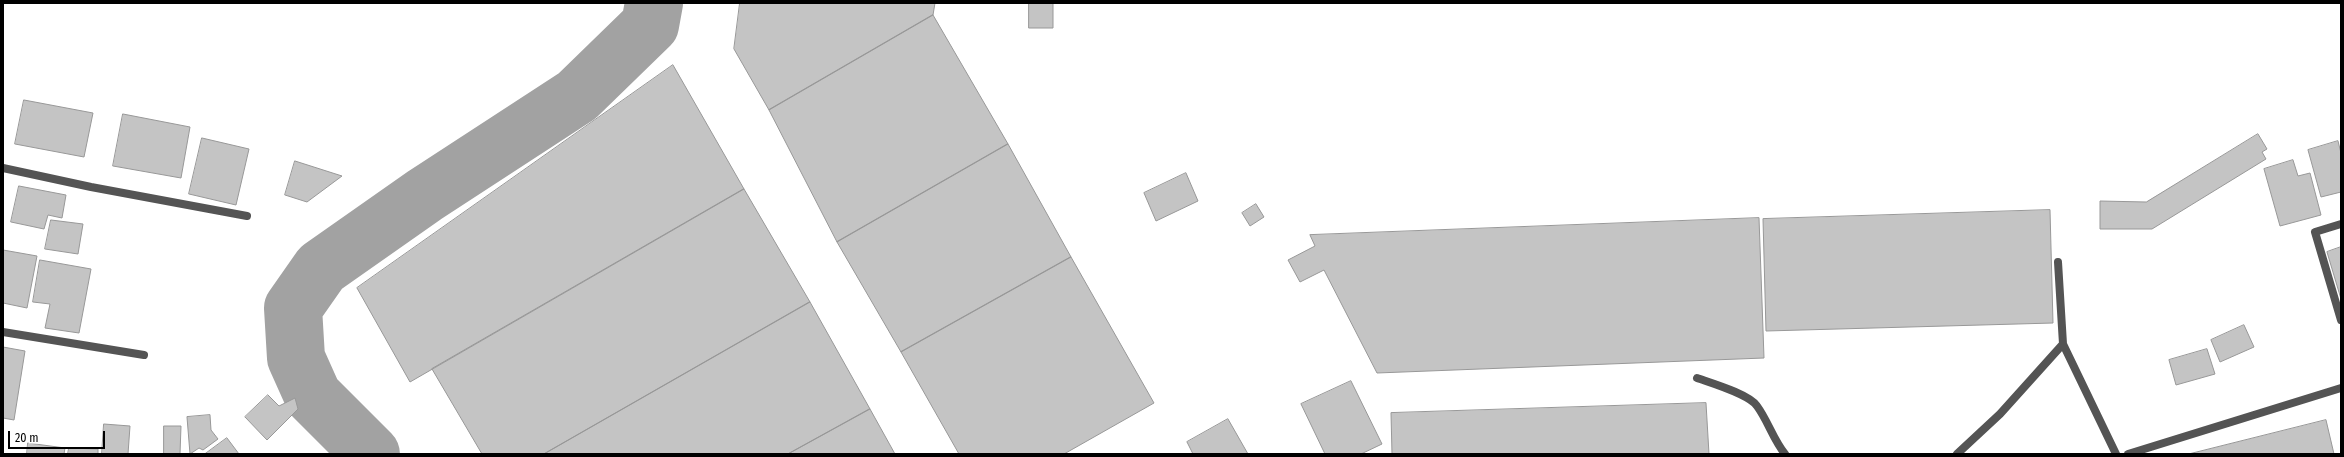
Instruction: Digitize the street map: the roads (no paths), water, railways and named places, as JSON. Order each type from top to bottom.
[{"type":"street","points":[[3,168],[91,187],[247,216]]},
{"type":"street","points":[[2341,224],[2315,232],[2341,320]]},
{"type":"street","points":[[2058,262],[2063,344],[2116,454]]},
{"type":"street","points":[[3,332],[144,355]]},
{"type":"street","points":[[1956,454],[2000,414],[2063,344]]},
{"type":"street","points":[[1697,378],[1732,390],[1757,405],[1778,446],[1785,454]]},
{"type":"street","points":[[2128,454],[2341,388]]},
{"type":"waterway","points":[[371,454],[313,396],[296,358],[293,308],[321,268],[425,195],[577,96],[650,25],[654,3]]}]
